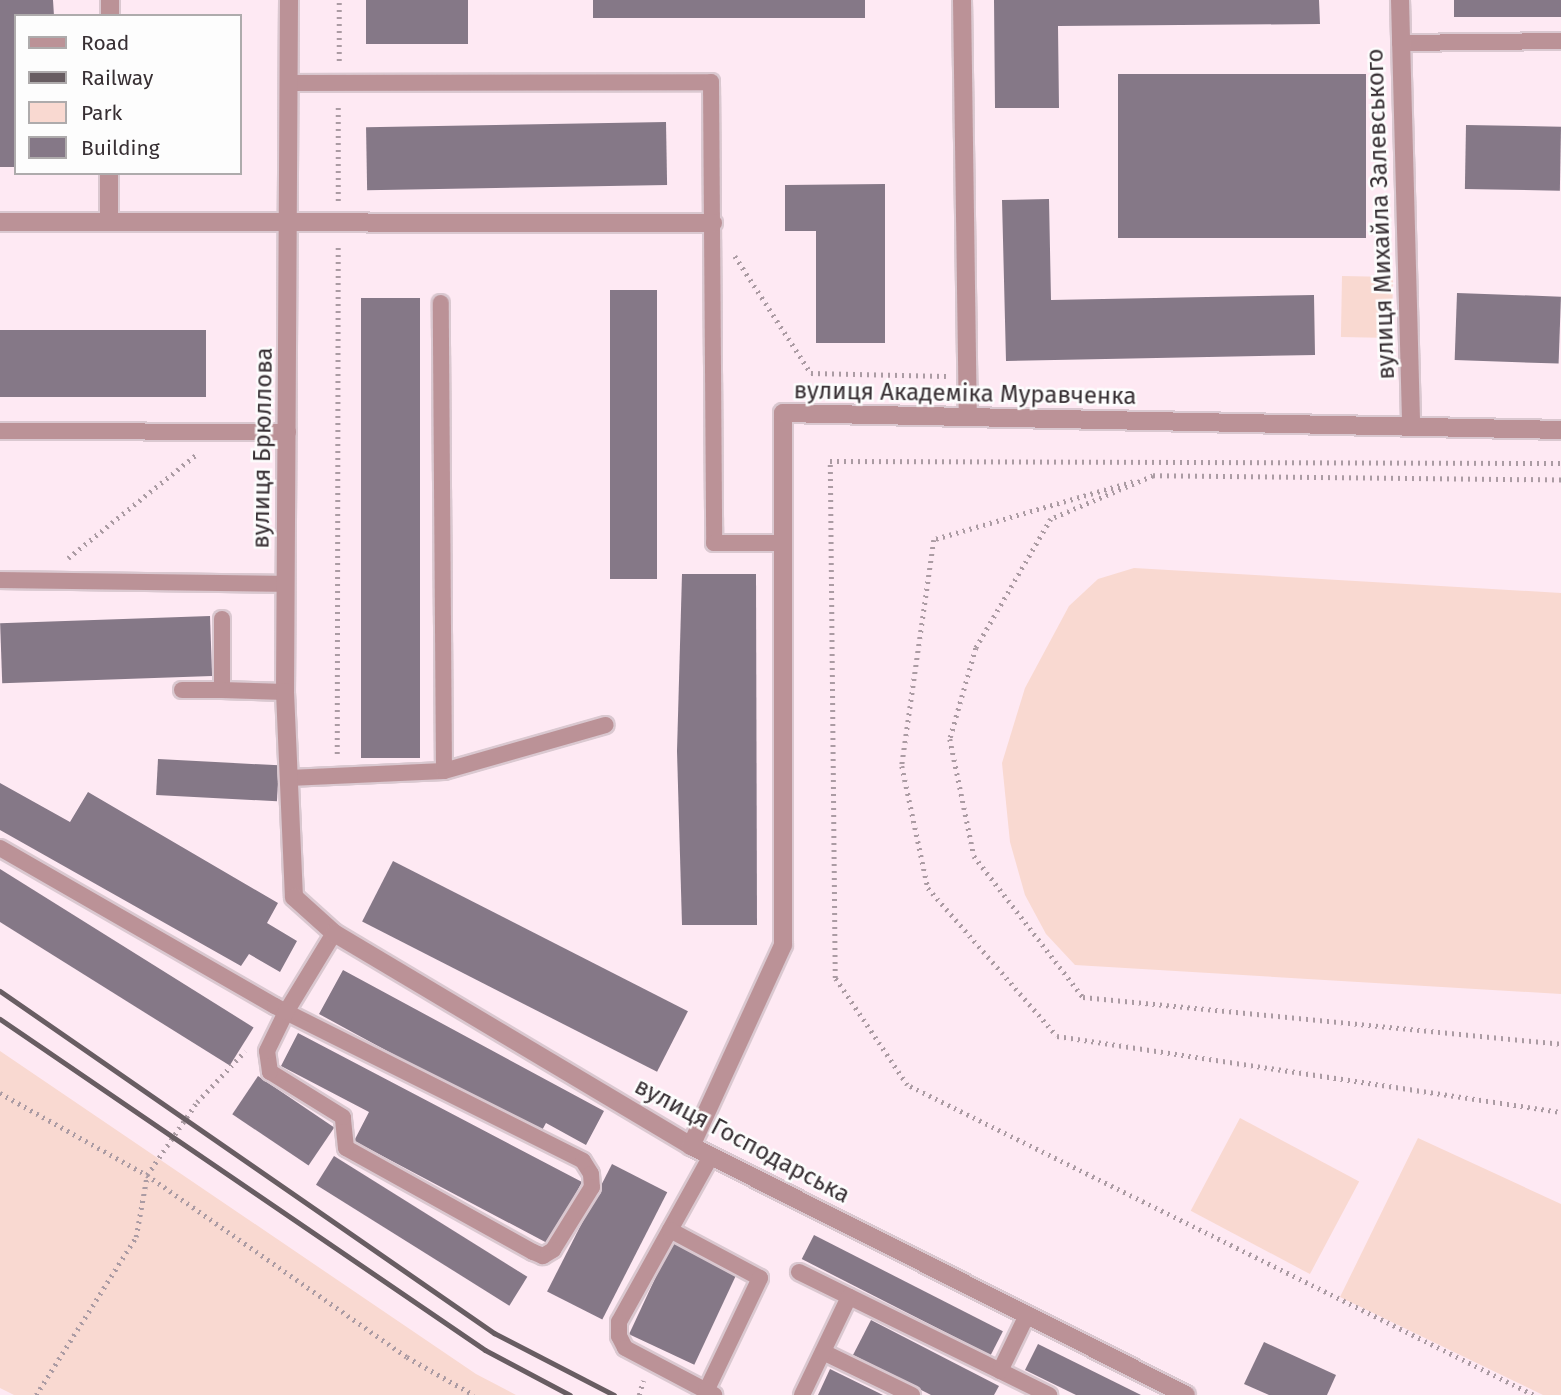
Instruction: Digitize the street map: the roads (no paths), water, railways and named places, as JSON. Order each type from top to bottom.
[{"type":"street","name":"вулиця Брюллова","points":[[289,0],[285,692],[294,897]]},
{"type":"street","points":[[962,0],[968,416]]},
{"type":"street","name":"вулиця Михайла Залевського","points":[[1400,0],[1411,426]]},
{"type":"street","points":[[109,175],[109,222]]},
{"type":"street","points":[[0,222],[713,223]]},
{"type":"street","name":"вулиця Академіка Муравченка","points":[[691,1146],[783,945],[783,413],[1561,430]]},
{"type":"street","name":"вулиця Господарська","points":[[294,897],[334,933],[691,1146],[1026,1317],[1186,1395]]},
{"type":"lane","points":[[1400,43],[1561,41]]},
{"type":"lane","points":[[289,83],[711,82],[714,543],[783,542]]},
{"type":"lane","points":[[441,303],[444,771]]},
{"type":"lane","points":[[0,431],[222,434],[288,432]]},
{"type":"lane","points":[[0,580],[286,584]]},
{"type":"lane","points":[[222,620],[222,690]]},
{"type":"lane","points":[[182,690],[285,692]]},
{"type":"lane","points":[[289,778],[444,771],[606,725]]},
{"type":"lane","points":[[0,848],[286,1012],[583,1161],[591,1174],[592,1187],[553,1250],[543,1256],[533,1252],[345,1148],[344,1117],[270,1072],[267,1051],[286,1012],[334,933]]},
{"type":"lane","points":[[670,1230],[760,1278],[710,1393],[625,1348],[619,1336],[619,1322],[710,1156]]},
{"type":"lane","points":[[799,1272],[1049,1395]]},
{"type":"lane","points":[[802,1395],[849,1297]]},
{"type":"lane","points":[[1000,1371],[1026,1317]]},
{"type":"lane","points":[[823,1352],[912,1395]]},
{"type":"lane","points":[[1010,1395],[1017,1379]]},
{"type":"railway","points":[[0,991],[494,1333],[614,1395]]},
{"type":"railway","points":[[0,1019],[485,1350],[570,1395]]}]
